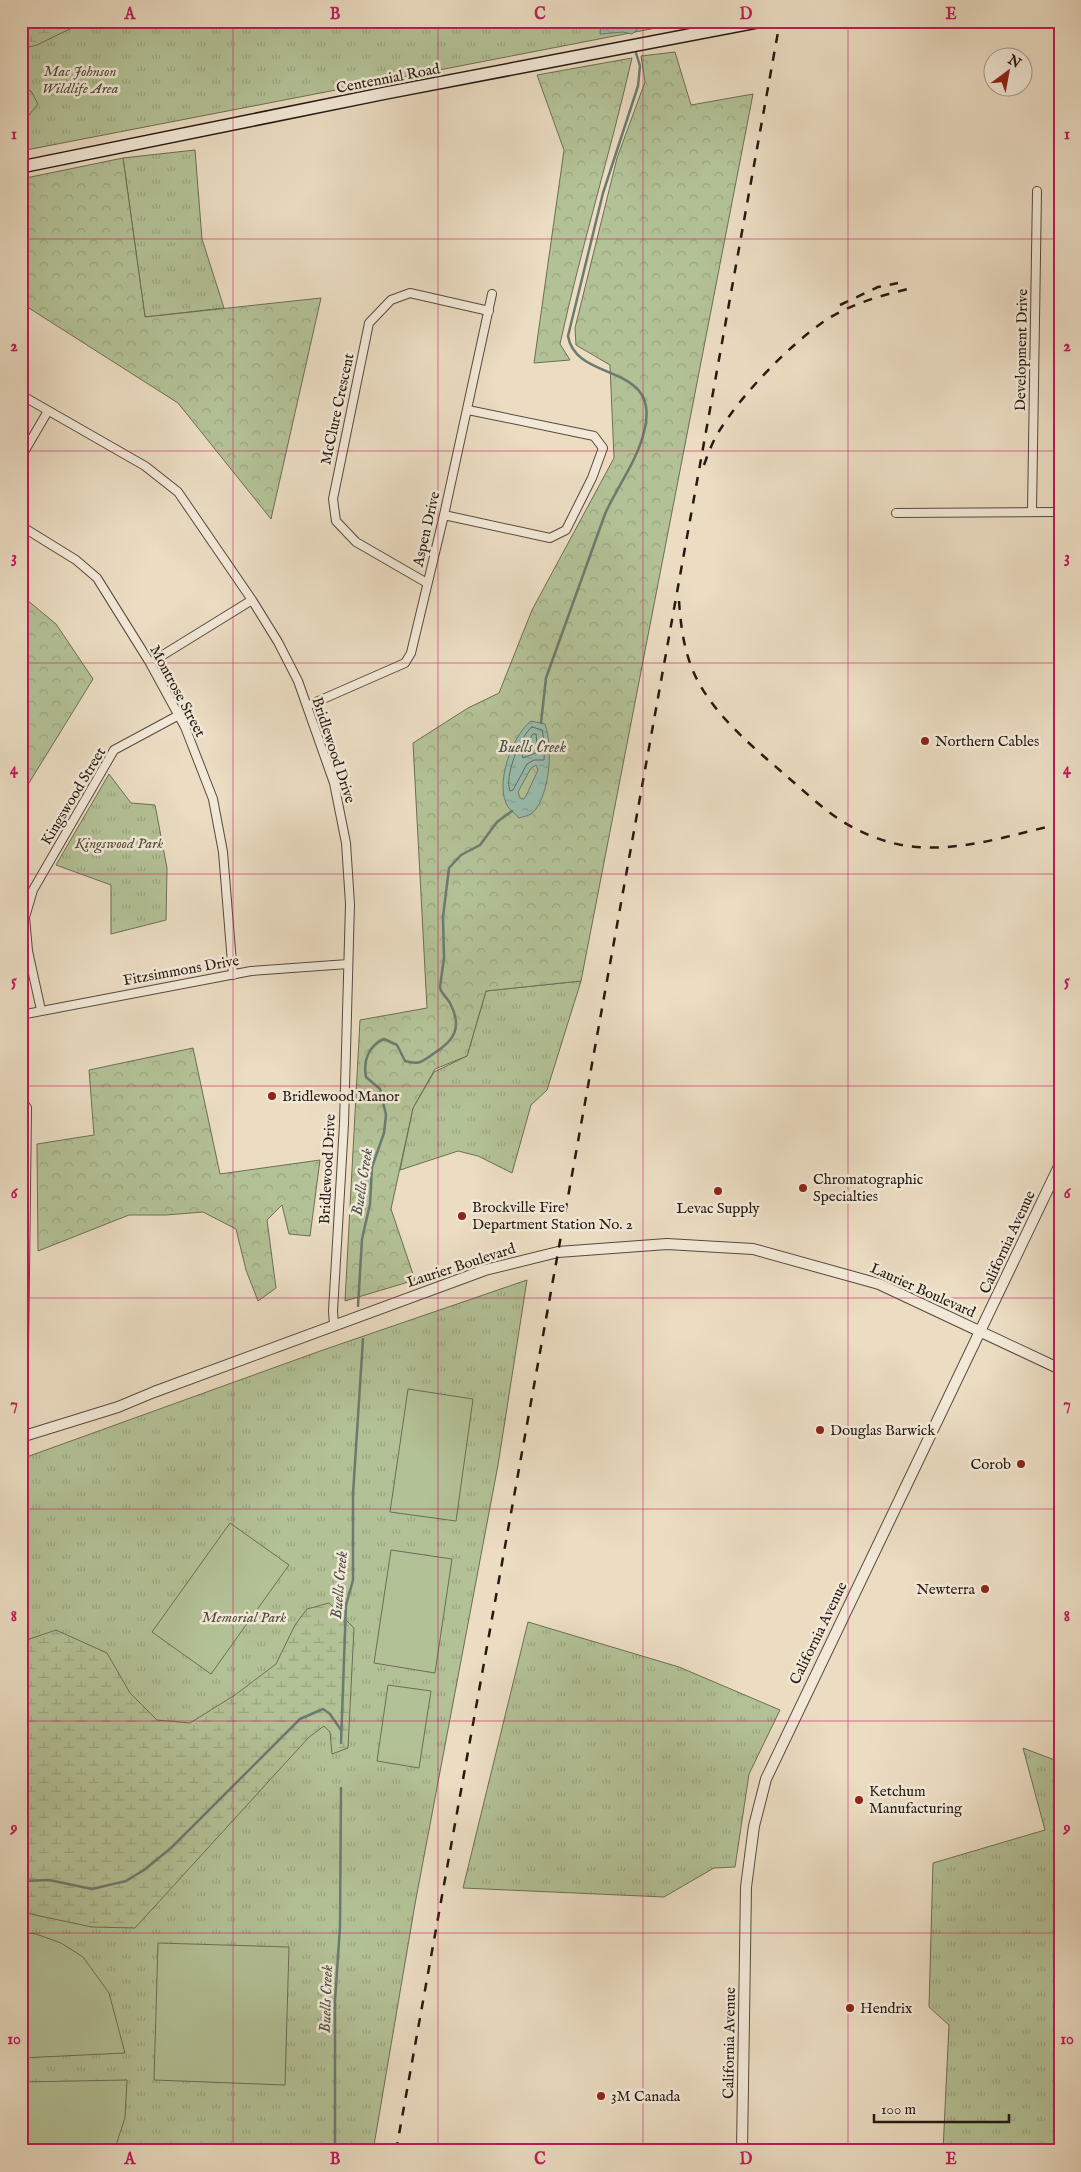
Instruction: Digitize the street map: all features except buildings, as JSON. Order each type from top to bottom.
[{"type":"main road","name":"Centennial Road","points":[[21,167],[386,93],[762,21]]},
{"type":"street","name":"Development Drive","points":[[1032,511],[1038,191]]},
{"type":"street","name":"McClure Crescent","points":[[427,583],[356,542],[336,521],[333,499],[369,323],[391,300],[410,293],[489,311]]},
{"type":"street","name":"Aspen Drive","points":[[307,706],[405,664],[414,647],[427,583],[468,410],[492,294]]},
{"type":"street","name":"Bridlewood Drive","points":[[21,395],[145,466],[178,492],[252,600],[278,642],[298,681],[334,783],[346,843],[350,904],[344,1124],[333,1311],[334,1325]]},
{"type":"street","points":[[444,516],[550,538],[566,530],[592,478],[603,448],[594,436],[468,410]]},
{"type":"street","points":[[21,457],[48,411]]},
{"type":"street","points":[[896,513],[1060,512]]},
{"type":"street","name":"Montrose Street","points":[[21,526],[76,560],[97,578],[150,663],[179,715],[213,800],[223,852],[233,975]]},
{"type":"street","points":[[150,663],[252,600]]},
{"type":"street","name":"Kingswood Street","points":[[41,1010],[28,951],[25,917],[33,890],[114,750],[179,715]]},
{"type":"street","name":"Fitzsimmons Drive","points":[[21,1015],[251,971],[348,964]]},
{"type":"street","points":[[21,1099],[26,1108],[22,1437]]},
{"type":"street","name":"California Avenue","points":[[742,2151],[746,1887],[754,1826],[766,1779],[821,1660],[981,1332],[1060,1164]]},
{"type":"street","name":"Laurier Boulevard","points":[[22,1437],[118,1407],[486,1270],[558,1252],[667,1244],[752,1249],[879,1284],[1060,1369]]},
{"type":"green space","name":"Mac Johnson Wildlife Area","points":[[21,21],[692,21],[21,151]]},
{"type":"green space","points":[[21,21],[86,21],[37,45],[21,49]]},
{"type":"green space","points":[[675,52],[691,105],[753,94],[581,981],[486,991],[467,1056],[435,1069],[413,1108],[391,1209],[415,1280],[345,1301],[360,1020],[427,1008],[413,743],[468,708],[499,693],[532,610],[614,458],[610,365],[576,345],[575,328],[617,158],[645,82],[641,56]]},
{"type":"green space","points":[[632,58],[560,344],[570,360],[534,363],[564,150],[537,75]]},
{"type":"green space","points":[[21,89],[31,91],[38,104],[25,120],[21,121]]},
{"type":"green space","points":[[195,150],[202,239],[224,308],[145,317],[123,158]]},
{"type":"green space","points":[[123,158],[145,317],[321,298],[271,519],[178,403],[21,303],[21,179]]},
{"type":"green space","points":[[21,595],[56,624],[93,679],[21,796]]},
{"type":"green space","name":"Kingswood Park","points":[[109,774],[131,803],[155,805],[167,868],[166,920],[111,934],[111,885],[56,865]]},
{"type":"green space","points":[[581,981],[547,1090],[531,1105],[512,1173],[478,1156],[458,1151],[400,1170],[413,1108],[434,1072],[467,1056],[486,991]]},
{"type":"green space","points":[[193,1048],[220,1174],[320,1160],[310,1236],[289,1234],[282,1205],[267,1220],[276,1288],[258,1301],[246,1270],[236,1229],[203,1212],[129,1215],[38,1251],[37,1144],[94,1135],[89,1070]]},
{"type":"green space","name":"Memorial Park","points":[[527,1280],[498,1465],[415,1904],[373,2151],[21,2151],[21,1459],[323,1350]]},
{"type":"green space","points":[[408,1389],[473,1399],[456,1521],[390,1512]]},
{"type":"green space","points":[[230,1523],[289,1565],[211,1674],[152,1632]]},
{"type":"green space","points":[[391,1550],[452,1559],[435,1673],[374,1663]]},
{"type":"green space","points":[[329,1603],[354,1628],[348,1748],[332,1754],[330,1732],[324,1726],[309,1737],[135,1928],[92,1927],[21,1912],[21,1642],[56,1630],[107,1653],[130,1693],[157,1720],[190,1723],[235,1695],[276,1664],[295,1625],[307,1609]]},
{"type":"green space","points":[[528,1622],[679,1667],[780,1710],[749,1774],[735,1867],[714,1868],[664,1897],[463,1888]]},
{"type":"green space","points":[[388,1685],[431,1691],[419,1768],[377,1761]]},
{"type":"green space","points":[[1023,1748],[1060,1762],[1060,2151],[943,2151],[949,2025],[929,2007],[933,1863],[1045,1830]]},
{"type":"green space","points":[[21,1932],[36,1934],[61,1943],[83,1957],[109,1993],[125,2053],[21,2058]]},
{"type":"green space","points":[[158,1943],[289,1947],[285,2085],[154,2080]]},
{"type":"green space","points":[[127,2080],[125,2118],[114,2151],[21,2151],[21,2082]]},
{"type":"water","points":[[601,21],[647,21],[632,34],[623,32],[600,34]]},
{"type":"water","name":"Buells Creek","points":[[531,721],[545,724],[549,744],[549,768],[541,801],[531,814],[519,818],[508,807],[504,798],[503,786],[507,761],[517,738]],"holes":[[[536,765],[538,770],[526,796],[524,799],[520,798],[518,792],[531,768]]]},
{"type":"waterway","points":[[541,723],[546,678],[605,514],[632,464],[644,432],[647,409],[641,394],[630,383],[586,361],[574,351],[568,336],[603,193],[638,86],[640,66],[636,53]]},
{"type":"waterway","name":"Buells Creek","points":[[358,1306],[362,1239],[370,1204],[372,1167],[384,1133],[386,1115],[380,1089],[366,1077],[366,1060],[370,1050],[384,1039],[397,1045],[405,1061],[414,1063],[426,1059],[451,1039],[456,1027],[456,1020],[450,1003],[440,987],[444,958],[443,917],[449,868],[461,855],[480,845],[497,822],[512,811]]},
{"type":"waterway","name":"Buells Creek","points":[[341,1743],[346,1605],[353,1580],[353,1494],[363,1339]]},
{"type":"waterway","points":[[21,1881],[49,1880],[92,1889],[126,1881],[144,1870],[171,1848],[300,1719],[323,1709],[330,1714],[341,1730]]},
{"type":"waterway","name":"Buells Creek","points":[[335,2151],[335,2001],[340,1927],[341,1788]]},
{"type":"railway","points":[[396,2151],[780,21]]},
{"type":"railway","points":[[840,305],[878,287],[898,283]]},
{"type":"railway","points":[[704,465],[716,437],[739,403],[767,372],[812,330],[845,309],[908,289]]},
{"type":"railway","points":[[679,601],[687,655],[695,675],[709,699],[730,724],[754,747],[821,806],[845,823],[887,841],[926,848],[984,842],[1060,824]]},
{"type":"place","name":"Northern Cables","points":[[925,741]]},
{"type":"place","name":"Bridlewood Manor","points":[[272,1096]]},
{"type":"place","name":"Chromatographic Specialties","points":[[803,1188]]},
{"type":"place","name":"Levac Supply","points":[[718,1191]]},
{"type":"place","name":"Brockville Fire Department Station No. 2","points":[[462,1216]]},
{"type":"place","name":"Douglas Barwick","points":[[820,1430]]},
{"type":"place","name":"Corob","points":[[1021,1464]]},
{"type":"place","name":"Newterra","points":[[985,1589]]},
{"type":"place","name":"Ketchum Manufacturing","points":[[859,1800]]},
{"type":"place","name":"Hendrix","points":[[850,2008]]},
{"type":"place","name":"3M Canada","points":[[601,2096]]}]
